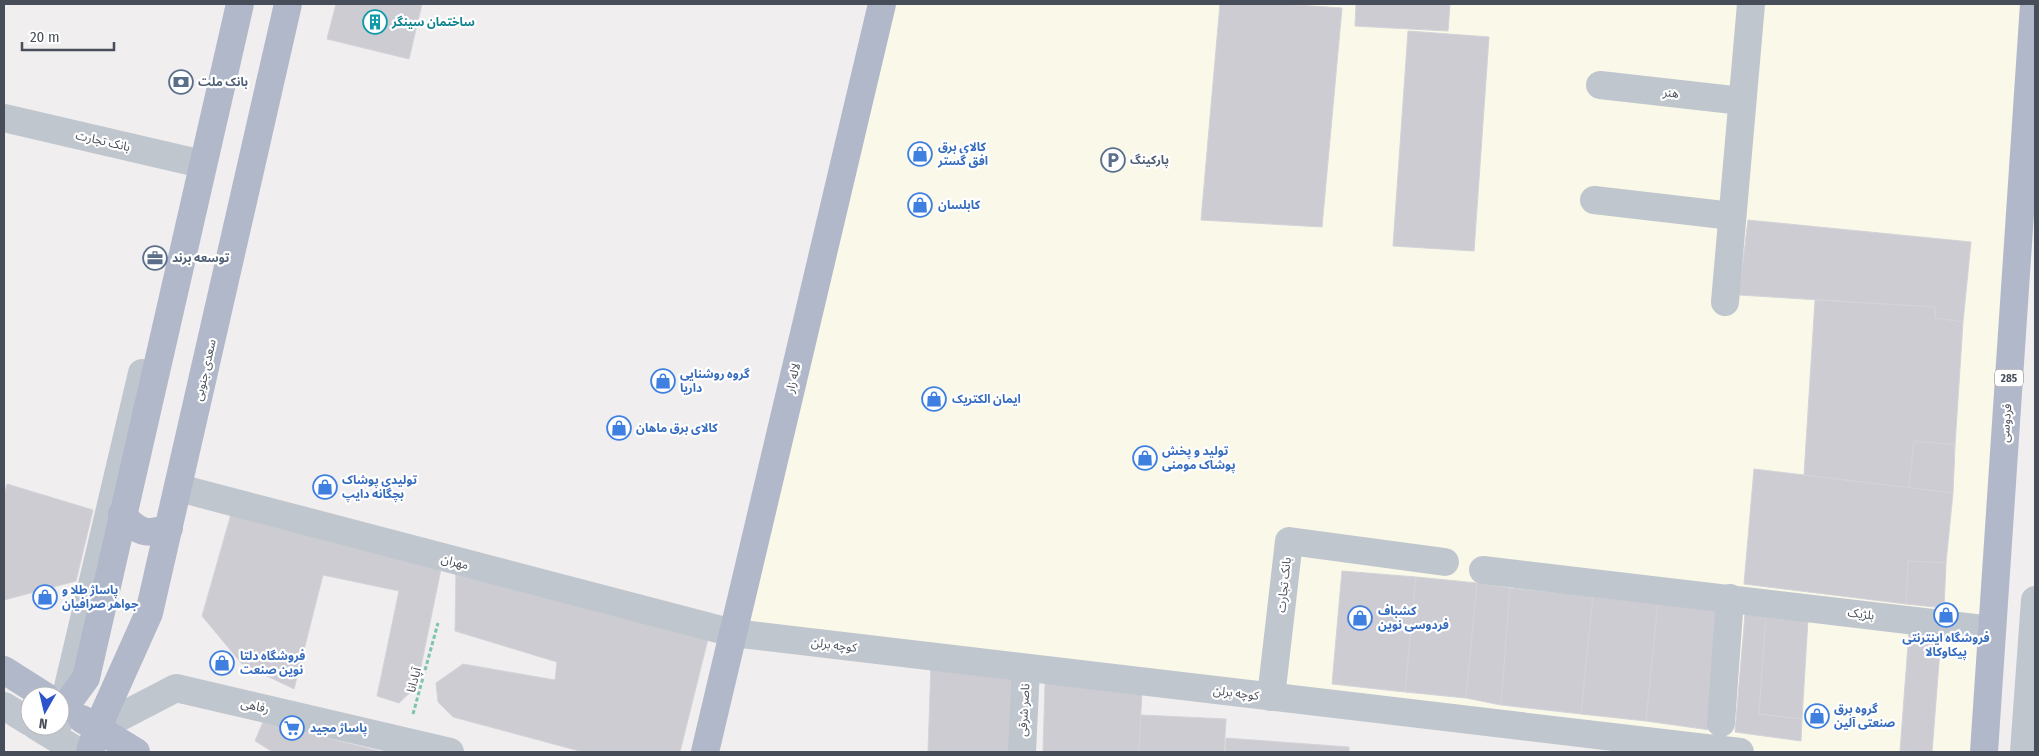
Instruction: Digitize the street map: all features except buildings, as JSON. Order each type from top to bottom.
[{"type":"main road","points":[[70,699],[86,678],[197,163],[240,4]]},
{"type":"main road","name":"سعدی جنوبی","points":[[94,740],[149,613],[288,4]]},
{"type":"main road","name":"لاله زار","points":[[705,752],[882,4]]},
{"type":"main road","name":"فردوسی","points":[[1984,752],[2034,4]]},
{"type":"main road","points":[[122,514],[132,526],[144,532],[158,532],[169,528]]},
{"type":"main road","points":[[4,670],[20,687]]},
{"type":"main road","points":[[70,729],[94,740],[136,752]]},
{"type":"street","points":[[62,686],[197,163],[229,4]]},
{"type":"street","points":[[1725,302],[1751,4]]},
{"type":"street","name":"هنر","points":[[1600,85],[1742,101]]},
{"type":"street","name":"بانک تجارت","points":[[4,118],[197,163]]},
{"type":"street","points":[[1594,200],[1732,216]]},
{"type":"street","name":"مهران","points":[[179,488],[733,634]]},
{"type":"street","name":"بانک تجارت","points":[[1271,697],[1289,540],[1445,562]]},
{"type":"street","name":"بلژیک","points":[[1483,570],[1698,586],[1730,598],[1992,630]]},
{"type":"street","points":[[1721,723],[1730,598]]},
{"type":"street","points":[[2024,752],[2035,600]]},
{"type":"street","name":"کوچه برلن","points":[[733,634],[1740,752]]},
{"type":"street","name":"ناصر شرقی","points":[[1022,752],[1026,668]]},
{"type":"street","name":"رفاهی","points":[[94,740],[176,688],[450,752]]},
{"type":"street","points":[[4,706],[20,716]]},
{"type":"street","points":[[66,736],[79,752]]},
{"type":"path","name":"آپادانا","points":[[406,741],[438,623]]},
{"type":"shaded area","points":[[882,4],[2034,4],[1984,752],[1735,752],[733,633]]},
{"type":"place","name":"ساختمان سینگر","points":[[375,22]]},
{"type":"place","name":"بانک ملت","points":[[181,82]]},
{"type":"place","name":"کالای برق افق گستر","points":[[920,154]]},
{"type":"place","name":"پارکینگ","points":[[1113,160]]},
{"type":"place","name":"کابلسان","points":[[920,205]]},
{"type":"place","name":"توسعه برند","points":[[155,258]]},
{"type":"place","name":"گروه روشنایی داریا","points":[[663,381]]},
{"type":"place","name":"ایمان الکتریک","points":[[934,399]]},
{"type":"place","name":"کالای برق ماهان","points":[[619,428]]},
{"type":"place","name":"تولید و پخش پوشاک مومنی","points":[[1145,458]]},
{"type":"place","name":"تولیدی پوشاک بچگانه دایپ","points":[[325,487]]},
{"type":"place","name":"پاساژ طلا و جواهر صرافیان","points":[[45,597]]},
{"type":"place","name":"فروشگاه اینترنتی پیکاوکالا","points":[[1946,615]]},
{"type":"place","name":"کشباف فردوسی نوین","points":[[1360,618]]},
{"type":"place","name":"فروشگاه دلتا نوین صنعت","points":[[222,663]]},
{"type":"place","name":"گروه برق صنعتی آلین","points":[[1817,716]]},
{"type":"place","name":"پاساژ مجید","points":[[292,728]]}]
